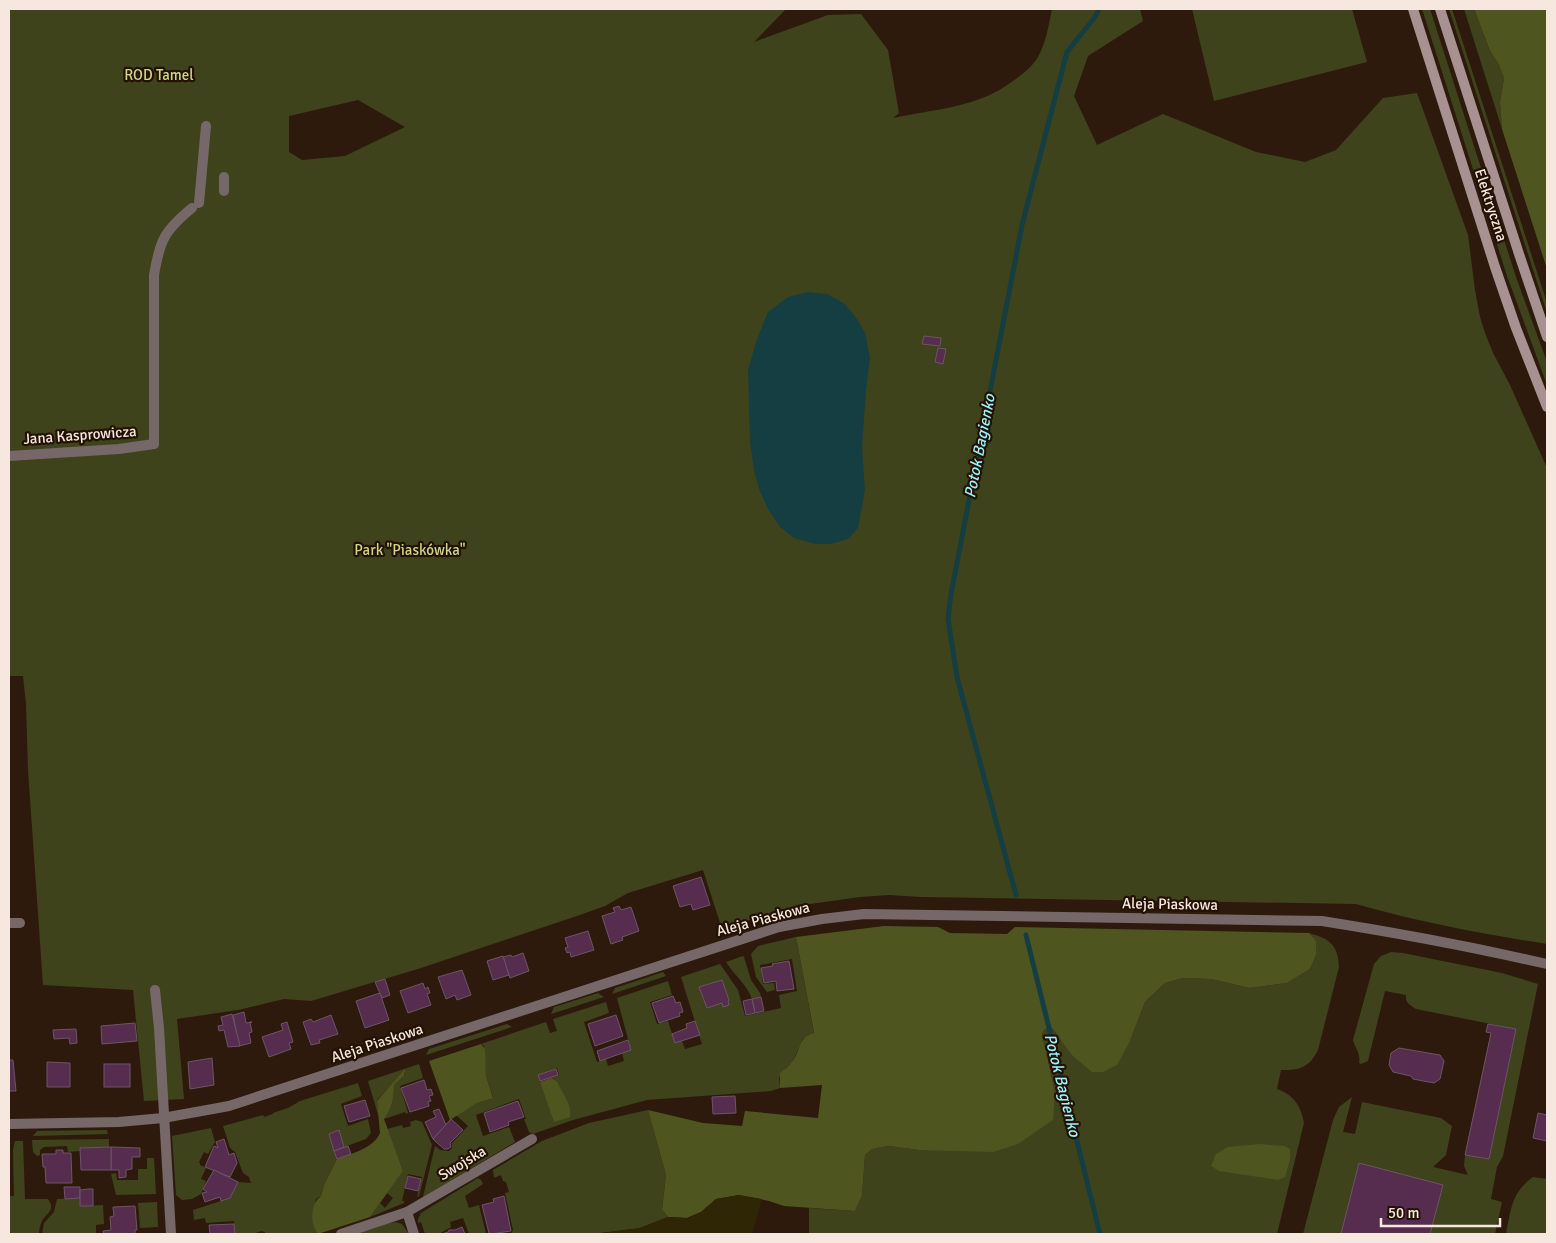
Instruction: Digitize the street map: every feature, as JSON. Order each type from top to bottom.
[{"type":"main road","name":"Elektryczna","points":[[1413,9],[1495,267],[1516,328],[1547,407]]},
{"type":"main road","name":"Elektryczna","points":[[1440,9],[1547,337]]},
{"type":"street","name":"Jana Kasprowicza","points":[[9,456],[119,449],[154,444],[155,268],[164,236],[177,220],[195,206],[206,126]]},
{"type":"street","points":[[224,177],[224,191]]},
{"type":"street","name":"Aleja Piaskowa","points":[[9,1124],[119,1122],[164,1118],[220,1108],[263,1096],[778,927],[864,914],[1322,922],[1494,952],[1547,964]]},
{"type":"street","points":[[9,923],[20,923]]},
{"type":"street","points":[[155,990],[159,1028],[171,1234]]},
{"type":"street","name":"Swojska","points":[[341,1234],[406,1212],[532,1139]]},
{"type":"street","points":[[406,1212],[414,1234]]},
{"type":"green space","name":"Park \"Piaskówka\"","points":[[9,9],[786,9],[754,42],[828,15],[861,14],[888,50],[899,113],[893,118],[970,102],[985,97],[1013,81],[1033,64],[1041,52],[1052,9],[1140,9],[1143,21],[1088,56],[1074,96],[1097,145],[1163,114],[1256,152],[1305,162],[1336,150],[1383,98],[1417,93],[1468,235],[1475,290],[1485,333],[1547,468],[1547,944],[1451,927],[1356,904],[889,895],[810,904],[781,910],[722,929],[703,870],[628,893],[605,906],[577,916],[421,968],[311,1001],[284,999],[238,1010],[177,1019],[184,1099],[144,1101],[133,990],[43,985],[23,676],[9,676]],"holes":[[[358,100],[405,127],[345,156],[302,160],[289,152],[289,116]]]},
{"type":"green space","points":[[1192,9],[1352,9],[1367,62],[1214,101]]},
{"type":"green space","points":[[1422,9],[1430,9],[1516,277],[1547,362],[1547,385],[1507,276]]},
{"type":"green space","points":[[1449,9],[1452,9],[1547,303],[1547,313]]},
{"type":"green space","points":[[1464,9],[1474,9],[1490,51],[1498,63],[1504,78],[1500,102],[1502,129]]},
{"type":"green space","points":[[1474,9],[1547,9],[1547,269],[1502,129],[1500,102],[1504,78],[1498,63],[1490,51]]},
{"type":"green space","points":[[884,926],[938,927],[950,933],[1007,934],[1015,927],[1309,933],[1316,942],[1316,955],[1310,969],[1287,983],[1250,988],[1211,979],[1183,978],[1165,983],[1145,1002],[1130,1041],[1117,1065],[1103,1072],[1092,1072],[1072,1055],[1052,1028],[1045,1029],[1042,1034],[1055,1092],[1053,1120],[1018,1144],[993,1152],[919,1150],[889,1146],[872,1149],[865,1155],[862,1196],[855,1211],[784,1206],[739,1195],[716,1199],[701,1212],[687,1218],[668,1217],[662,1209],[666,1175],[648,1110],[703,1123],[742,1126],[745,1111],[818,1118],[822,1085],[780,1088],[780,1073],[795,1058],[802,1041],[814,1033],[796,937]]},
{"type":"green space","points":[[1309,933],[1332,944],[1337,953],[1339,967],[1315,1056],[1303,1067],[1281,1070],[1277,1089],[1288,1094],[1296,1102],[1304,1123],[1277,1234],[809,1234],[809,1208],[855,1211],[862,1196],[865,1155],[872,1149],[889,1146],[919,1150],[1055,1092],[1042,1034],[1045,1029],[1052,1028],[1057,1035],[1130,1041],[1145,1002],[1165,983],[1183,978],[1211,979],[1250,988],[1287,983],[1310,969],[1316,955],[1314,938]]},
{"type":"green space","points":[[796,937],[814,1034],[803,1039],[792,1063],[779,1078],[780,1088],[771,1091],[647,1100],[573,1120],[533,1134],[529,1132],[519,1099],[476,1115],[483,1136],[509,1127],[515,1142],[423,1197],[435,1146],[440,1150],[449,1151],[452,1148],[452,1143],[468,1126],[456,1115],[477,1103],[493,1097],[486,1076],[484,1046],[481,1044],[546,1022],[550,1033],[557,1031],[553,1019],[606,1002],[609,1013],[584,1022],[597,1062],[606,1059],[608,1066],[624,1061],[622,1053],[631,1050],[617,998],[668,981],[672,995],[650,1002],[657,1024],[668,1021],[675,1043],[682,1041],[685,1049],[702,1044],[681,977],[720,964],[738,990],[745,1016],[781,1008],[779,995],[797,991],[792,959],[760,965],[763,984],[774,983],[775,990],[767,992],[756,977],[751,954],[758,946]],"holes":[[[557,1068],[559,1075],[551,1078],[557,1081],[569,1106],[554,1121],[538,1075]]]},
{"type":"green space","points":[[1391,952],[1502,973],[1538,984],[1503,1156],[1497,1167],[1491,1199],[1502,1202],[1495,1234],[1303,1234],[1333,1120],[1339,1107],[1352,1097],[1343,1132],[1355,1134],[1362,1102],[1441,1118],[1452,1126],[1446,1155],[1433,1167],[1468,1175],[1464,1166],[1465,1155],[1489,1159],[1516,1029],[1416,1009],[1407,1002],[1406,995],[1385,991],[1368,1061],[1359,1063],[1359,1054],[1353,1040],[1374,964],[1381,956]]},
{"type":"green space","points":[[743,956],[751,980],[761,997],[752,999],[747,989],[726,962]]},
{"type":"green space","points":[[663,972],[666,976],[612,994],[615,988]]},
{"type":"green space","points":[[598,993],[604,997],[551,1014],[554,1007]]},
{"type":"green space","points":[[507,1024],[512,1027],[426,1055],[429,1049]]},
{"type":"green space","points":[[481,1044],[485,1049],[486,1076],[493,1098],[477,1103],[450,1120],[429,1061]]},
{"type":"green space","points":[[419,1064],[423,1078],[400,1086],[408,1113],[406,1114],[405,1112],[384,1119],[392,1103],[394,1085],[404,1076],[405,1072],[377,1100],[379,1118],[368,1081]]},
{"type":"green space","points":[[405,1069],[404,1076],[394,1085],[392,1103],[384,1119],[403,1171],[370,1217],[318,1234],[315,1230],[312,1215],[313,1209],[321,1196],[324,1185],[337,1159],[362,1150],[377,1138],[380,1133],[377,1101]]},
{"type":"green space","points":[[551,1078],[557,1081],[570,1108],[570,1117],[554,1122],[540,1082]]},
{"type":"green space","points":[[358,1083],[362,1096],[341,1104],[348,1126],[368,1119],[371,1133],[366,1139],[344,1147],[339,1131],[329,1134],[337,1159],[324,1185],[321,1196],[316,1199],[313,1222],[318,1234],[265,1234],[265,1232],[261,1231],[253,1234],[235,1234],[234,1221],[206,1223],[205,1218],[194,1220],[193,1210],[230,1198],[238,1182],[251,1183],[249,1177],[243,1173],[235,1152],[230,1148],[223,1126],[263,1115],[264,1117],[288,1108],[300,1101]]},
{"type":"green space","points":[[648,1110],[666,1175],[662,1208],[668,1217],[640,1228],[593,1234],[511,1234],[513,1230],[505,1193],[509,1192],[506,1182],[503,1181],[501,1175],[494,1178],[493,1170],[542,1141],[589,1123]]},
{"type":"green space","points":[[416,1120],[422,1122],[432,1145],[419,1196],[417,1197],[422,1177],[408,1174],[402,1201],[404,1203],[370,1217],[380,1203],[385,1208],[393,1198],[387,1193],[403,1171],[387,1129],[402,1125],[403,1128],[411,1126],[410,1122]]},
{"type":"green space","points":[[211,1128],[215,1142],[208,1154],[204,1152],[199,1162],[200,1165],[206,1168],[201,1179],[206,1181],[201,1194],[192,1199],[182,1200],[176,1195],[172,1136]]},
{"type":"green space","points":[[107,1130],[108,1134],[33,1136],[37,1131]]},
{"type":"green space","points":[[109,1139],[109,1147],[81,1148],[80,1151],[68,1152],[67,1146],[44,1147],[40,1150],[40,1155],[37,1156],[33,1152],[32,1140]]},
{"type":"green space","points":[[15,1141],[23,1141],[25,1199],[48,1199],[51,1206],[50,1211],[41,1223],[39,1234],[9,1234],[9,1196],[14,1196],[13,1150]]},
{"type":"green space","points":[[1259,1144],[1284,1146],[1290,1149],[1290,1160],[1285,1177],[1278,1180],[1219,1171],[1211,1166],[1216,1154],[1228,1147]]},
{"type":"green space","points":[[147,1158],[154,1158],[156,1194],[116,1195],[111,1174],[116,1173],[117,1180],[138,1180],[138,1169],[147,1169]]},
{"type":"green space","points":[[1533,1177],[1547,1179],[1547,1234],[1506,1234],[1513,1202],[1520,1189]]},
{"type":"green space","points":[[478,1178],[483,1184],[465,1196],[469,1208],[479,1205],[486,1234],[469,1234],[463,1218],[450,1222],[451,1227],[439,1234],[425,1234],[421,1222],[418,1223],[421,1213]]},
{"type":"green space","points":[[80,1198],[81,1206],[103,1205],[104,1224],[96,1225],[96,1234],[42,1234],[44,1223],[54,1212],[57,1199]]},
{"type":"green space","points":[[157,1202],[158,1227],[140,1228],[138,1203]]},
{"type":"green space","points":[[396,1222],[402,1224],[409,1234],[356,1234],[385,1224]]},
{"type":"sand","points":[[739,1195],[762,1199],[752,1234],[593,1234],[640,1228],[668,1217],[687,1218],[701,1212],[716,1199]]},
{"type":"water","points":[[808,292],[827,294],[845,304],[865,333],[870,358],[862,446],[865,490],[858,528],[848,539],[831,544],[815,544],[794,538],[780,527],[768,509],[759,489],[750,442],[748,370],[757,339],[768,312],[788,297]]},
{"type":"building","points":[[924,336],[941,338],[940,346],[922,344]]},
{"type":"building","points":[[938,348],[946,349],[943,364],[935,362]]},
{"type":"building","points":[[701,877],[710,905],[693,910],[691,904],[680,907],[673,886]]},
{"type":"building","points":[[619,906],[621,910],[631,907],[639,931],[622,937],[623,940],[611,944],[602,916],[615,912],[613,908]]},
{"type":"building","points":[[588,931],[594,950],[571,957],[570,952],[567,953],[565,948],[568,947],[565,938]]},
{"type":"building","points":[[523,953],[529,971],[510,978],[503,957],[511,955],[512,957]]},
{"type":"building","points":[[503,956],[509,975],[493,980],[487,961]]},
{"type":"building","points":[[789,961],[794,989],[777,991],[776,981],[764,983],[761,968]]},
{"type":"building","points":[[462,970],[471,995],[457,1000],[455,995],[446,999],[438,977]]},
{"type":"building","points":[[385,979],[390,995],[382,998],[375,982]]},
{"type":"building","points":[[722,980],[729,1005],[723,1007],[722,1003],[707,1008],[699,987]]},
{"type":"building","points":[[423,983],[425,989],[428,987],[430,993],[427,994],[431,1005],[408,1013],[400,991]]},
{"type":"building","points":[[380,993],[389,1020],[365,1028],[356,1001]]},
{"type":"building","points":[[673,996],[676,1003],[680,1002],[683,1012],[679,1013],[680,1016],[659,1023],[652,1003]]},
{"type":"building","points":[[761,997],[764,1011],[755,1013],[752,999]]},
{"type":"building","points":[[752,999],[755,1013],[746,1015],[743,1001]]},
{"type":"building","points":[[244,1012],[246,1023],[250,1022],[252,1032],[249,1033],[251,1043],[239,1046],[233,1015]]},
{"type":"building","points":[[232,1014],[240,1046],[228,1047],[224,1030],[219,1031],[218,1026],[223,1025],[221,1017]]},
{"type":"building","points":[[331,1015],[338,1034],[319,1040],[320,1043],[311,1045],[303,1022],[311,1019],[313,1022]]},
{"type":"building","points":[[616,1015],[623,1036],[595,1046],[588,1024]]},
{"type":"building","points":[[695,1021],[700,1035],[675,1043],[672,1034],[687,1028],[686,1024]]},
{"type":"building","points":[[287,1022],[293,1042],[289,1043],[291,1049],[269,1057],[262,1037],[283,1030],[281,1024]]},
{"type":"building","points":[[135,1023],[137,1041],[102,1044],[101,1026]]},
{"type":"building","points":[[1488,1024],[1516,1029],[1489,1159],[1465,1155],[1491,1033],[1486,1032]]},
{"type":"building","points":[[76,1029],[77,1043],[70,1044],[69,1038],[54,1039],[53,1030]]},
{"type":"building","points":[[628,1040],[631,1050],[600,1061],[597,1051]]},
{"type":"building","points":[[1399,1048],[1440,1055],[1444,1061],[1440,1079],[1434,1083],[1413,1079],[1411,1076],[1393,1072],[1389,1065],[1391,1053]]},
{"type":"building","points":[[212,1058],[214,1085],[190,1089],[188,1062]]},
{"type":"building","points":[[9,1060],[13,1060],[16,1091],[9,1091]]},
{"type":"building","points":[[47,1062],[70,1063],[70,1087],[47,1087]]},
{"type":"building","points":[[104,1064],[130,1064],[130,1087],[104,1087]]},
{"type":"building","points":[[556,1069],[558,1075],[540,1081],[538,1075]]},
{"type":"building","points":[[424,1080],[427,1090],[431,1089],[433,1095],[429,1096],[431,1101],[428,1102],[429,1106],[410,1112],[401,1088]]},
{"type":"building","points":[[735,1096],[736,1113],[713,1114],[712,1097]]},
{"type":"building","points":[[365,1100],[370,1116],[349,1122],[344,1106]]},
{"type":"building","points":[[518,1101],[524,1117],[508,1122],[509,1125],[490,1132],[484,1113]]},
{"type":"building","points":[[439,1109],[446,1125],[433,1139],[425,1122],[436,1117],[433,1111]]},
{"type":"building","points":[[1538,1113],[1547,1115],[1547,1141],[1533,1138]]},
{"type":"building","points":[[451,1119],[463,1130],[450,1143],[451,1147],[444,1149],[433,1139]]},
{"type":"building","points":[[339,1130],[344,1147],[334,1151],[329,1134]]},
{"type":"building","points":[[224,1139],[229,1155],[234,1153],[237,1163],[230,1177],[205,1167],[214,1146],[218,1148],[216,1142]]},
{"type":"building","points":[[348,1146],[351,1154],[337,1159],[334,1151]]},
{"type":"building","points":[[111,1147],[140,1148],[140,1157],[132,1157],[132,1169],[126,1170],[126,1177],[119,1178],[119,1170],[111,1170]]},
{"type":"building","points":[[111,1147],[111,1170],[81,1170],[80,1148]]},
{"type":"building","points":[[56,1150],[63,1150],[63,1153],[71,1153],[72,1183],[46,1183],[42,1154],[56,1154]]},
{"type":"building","points":[[1359,1163],[1443,1185],[1430,1234],[1341,1234]]},
{"type":"building","points":[[214,1170],[238,1182],[230,1198],[221,1201],[220,1197],[205,1202],[202,1193],[207,1192],[203,1189]]},
{"type":"building","points":[[408,1176],[421,1179],[418,1191],[405,1188]]},
{"type":"building","points":[[64,1187],[80,1187],[80,1198],[65,1199]]},
{"type":"building","points":[[93,1189],[93,1206],[80,1206],[80,1190]]},
{"type":"building","points":[[504,1196],[511,1231],[491,1234],[489,1233],[482,1205],[494,1202],[493,1199]]},
{"type":"building","points":[[135,1206],[137,1230],[135,1230],[135,1234],[104,1234],[103,1231],[111,1230],[110,1217],[114,1216],[113,1207]]},
{"type":"building","points":[[234,1224],[235,1234],[210,1234],[209,1225]]},
{"type":"building","points":[[462,1227],[465,1234],[442,1234],[449,1230]]},
{"type":"waterway","name":"Potok Bagienko","points":[[1016,895],[957,677],[948,619],[951,594],[1022,225],[1067,52],[1095,17],[1099,9]]},
{"type":"waterway","name":"Potok Bagienko","points":[[1026,935],[1100,1234]]},
{"type":"park label","name":"ROD Tamel","points":[[159,75]]}]
